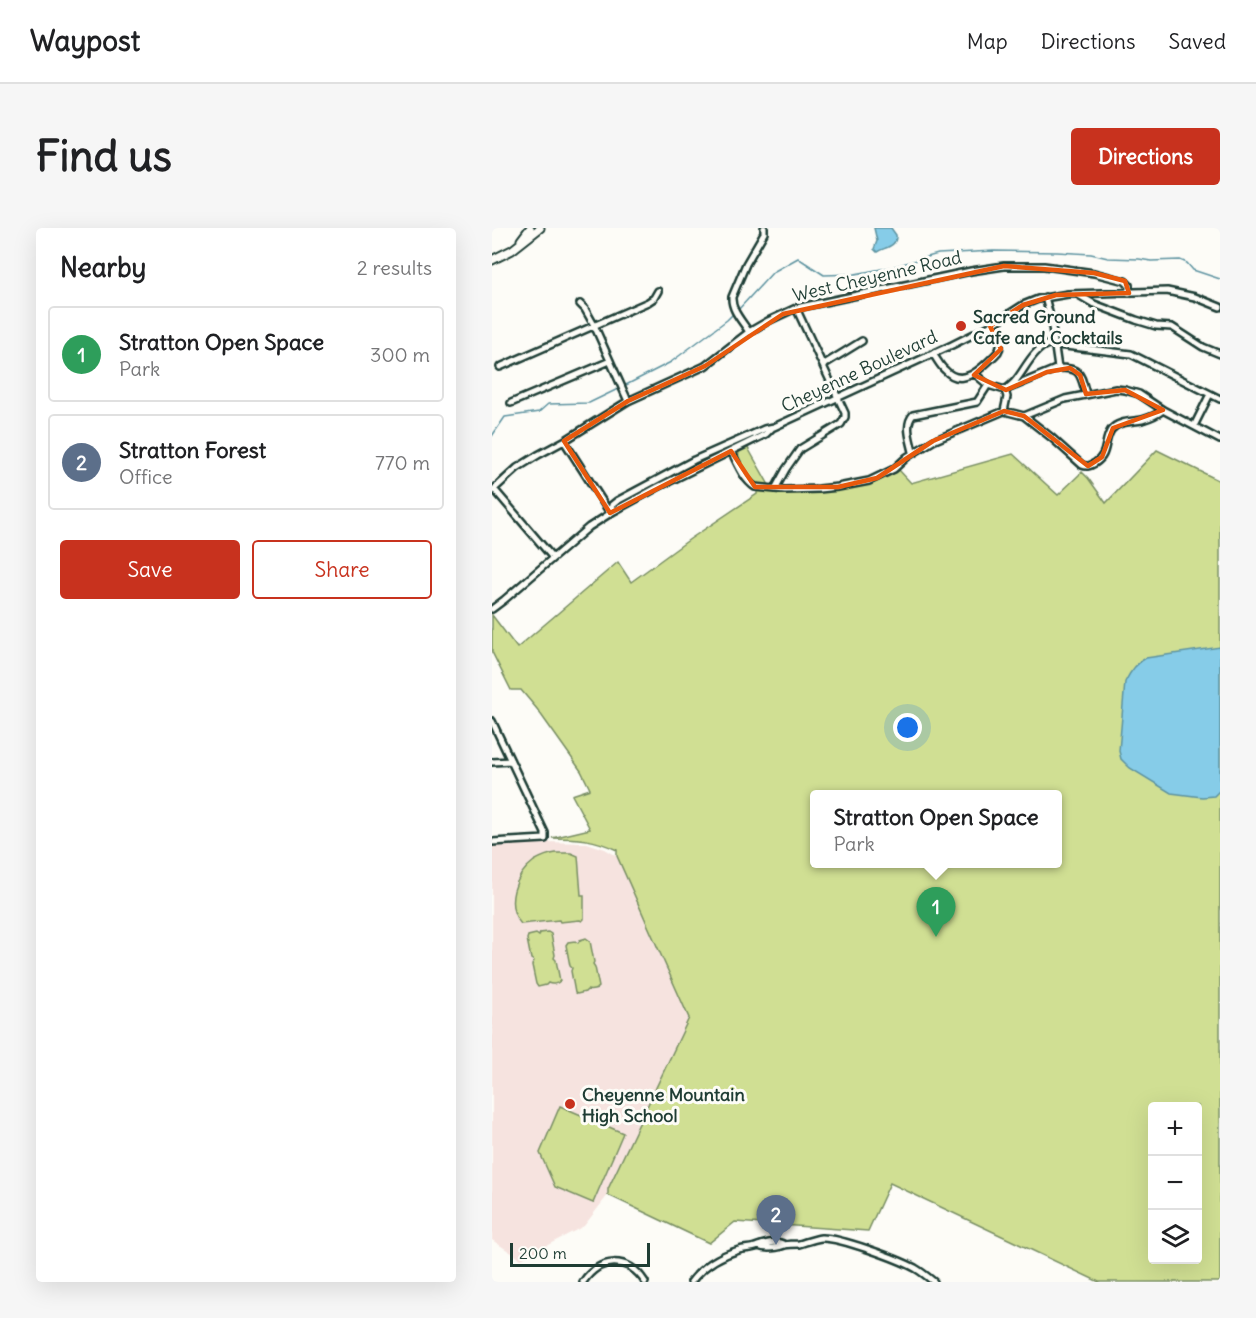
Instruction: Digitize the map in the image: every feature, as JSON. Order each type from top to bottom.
[{"type":"main road","points":[[515,247],[530,228]]},
{"type":"main road","points":[[492,260],[515,247],[540,228]]},
{"type":"street","points":[[748,332],[732,301],[746,264],[765,233],[764,228]]},
{"type":"street","name":"West Cheyenne Road","points":[[493,490],[526,462],[628,401],[705,366],[748,332],[796,308],[1004,266],[1044,266],[1094,273],[1125,281],[1129,285],[1130,293]]},
{"type":"street","points":[[500,367],[648,302],[658,291]]},
{"type":"street","name":"Cheyenne Boulevard","points":[[610,513],[612,505],[632,492],[694,460],[773,427],[933,354],[990,326],[1023,305],[1045,297],[1162,291],[1195,297],[1220,307]]},
{"type":"street","points":[[1077,294],[1094,304],[1136,320],[1156,326],[1172,327],[1203,347],[1220,354]]},
{"type":"street","points":[[1045,297],[1052,320],[1058,369]]},
{"type":"street","points":[[580,304],[594,325],[628,401]]},
{"type":"street","points":[[775,489],[800,449],[842,424],[845,413],[796,308]]},
{"type":"street","points":[[933,354],[945,370],[953,376],[975,374],[1001,349],[1000,342],[990,326]]},
{"type":"street","points":[[823,365],[862,341]]},
{"type":"street","points":[[1005,390],[1045,344],[1131,354],[1220,399]]},
{"type":"street","points":[[512,403],[609,361]]},
{"type":"street","points":[[975,374],[988,385],[1005,390],[1047,372],[1070,368],[1082,379],[1086,394]]},
{"type":"street","points":[[913,453],[908,428],[910,417],[977,402],[988,385]]},
{"type":"street","points":[[1004,411],[1007,397],[1005,390]]},
{"type":"street","points":[[1024,416],[1065,399],[1110,390],[1125,390],[1139,394],[1163,410],[1220,440]]},
{"type":"street","points":[[1194,426],[1210,394]]},
{"type":"street","points":[[731,451],[745,476],[752,485],[760,489],[838,487],[869,481],[894,469],[913,453],[933,441],[1004,411],[1024,416],[1084,466],[1093,465],[1102,457],[1109,435],[1117,425],[1151,417],[1163,410]]},
{"type":"street","name":"Cheyenne Boulevard","points":[[492,609],[589,527],[610,513],[766,434],[773,427]]},
{"type":"street","points":[[564,441],[610,513]]},
{"type":"street","points":[[493,490],[553,558]]},
{"type":"street","points":[[492,721],[545,833],[545,839],[492,842]]},
{"type":"street","points":[[492,762],[511,761]]},
{"type":"street","points":[[691,1282],[708,1264],[738,1250],[758,1246],[763,1249],[780,1248],[819,1238],[839,1241],[878,1253],[914,1268],[934,1282]]},
{"type":"street","points":[[583,1282],[597,1267],[603,1264],[618,1263],[635,1270],[645,1282]]},
{"type":"highlighted area","points":[[1004,266],[1094,273],[1125,281],[1129,293],[1056,295],[1023,305],[990,326],[1001,349],[974,375],[1006,390],[1047,372],[1070,368],[1080,375],[1086,394],[1125,390],[1163,410],[1113,428],[1102,457],[1088,466],[1024,416],[1004,411],[933,441],[877,478],[838,487],[755,487],[731,451],[610,513],[564,441],[628,401],[705,366],[783,314]]},
{"type":"shaded area","name":"Cheyenne Mountain High School","points":[[542,842],[587,843],[617,856],[689,1018],[608,1189],[608,1195],[584,1226],[521,1259],[492,1240],[492,846]]},
{"type":"green space","points":[[748,448],[773,492],[838,489],[876,481],[899,470],[911,483],[1013,454],[1058,495],[1082,472],[1106,503],[1157,450],[1220,481],[1220,1282],[1099,1282],[890,1183],[868,1231],[735,1222],[709,1243],[608,1195],[608,1189],[689,1018],[617,856],[617,850],[586,840],[552,838],[590,829],[572,795],[590,789],[581,771],[537,709],[521,690],[511,690],[492,652],[492,615],[517,648],[618,562],[631,582],[757,494],[757,486],[747,476],[739,461],[739,452]]},
{"type":"green space","points":[[556,853],[571,853],[578,856],[581,895],[584,895],[584,919],[582,921],[560,922],[559,920],[521,924],[513,908],[517,882],[534,861]]},
{"type":"green space","points":[[540,933],[551,934],[560,981],[538,987],[532,965],[534,961],[531,959],[527,939],[528,936],[536,934],[539,936]]},
{"type":"green space","points":[[586,938],[590,941],[599,987],[577,994],[566,945],[568,942],[578,943]]},
{"type":"green space","points":[[560,1106],[623,1133],[593,1203],[555,1187],[540,1153]]},
{"type":"water","points":[[874,228],[891,228],[896,235],[895,242],[877,252],[874,249],[877,241]]},
{"type":"water","points":[[1220,647],[1220,790],[1214,796],[1202,797],[1171,793],[1130,768],[1121,759],[1119,751],[1125,682],[1139,662],[1146,658]]},
{"type":"waterway","points":[[738,310],[773,272],[798,258],[824,275],[855,274],[892,267],[938,254],[993,251],[1057,252],[1151,261],[1180,260],[1187,263],[1193,270],[1220,279]]},
{"type":"waterway","points":[[624,386],[671,362],[734,313]]},
{"type":"waterway","points":[[492,436],[505,417],[539,412],[548,404],[589,403],[620,388]]},
{"type":"place","name":"Sacred Ground Cafe and Cocktails","points":[[961,326]]},
{"type":"place","name":"Stratton Open Space","points":[[936,937]]},
{"type":"place","name":"Cheyenne Mountain High School","points":[[570,1104]]},
{"type":"place","name":"Stratton Forest","points":[[776,1245]]}]
